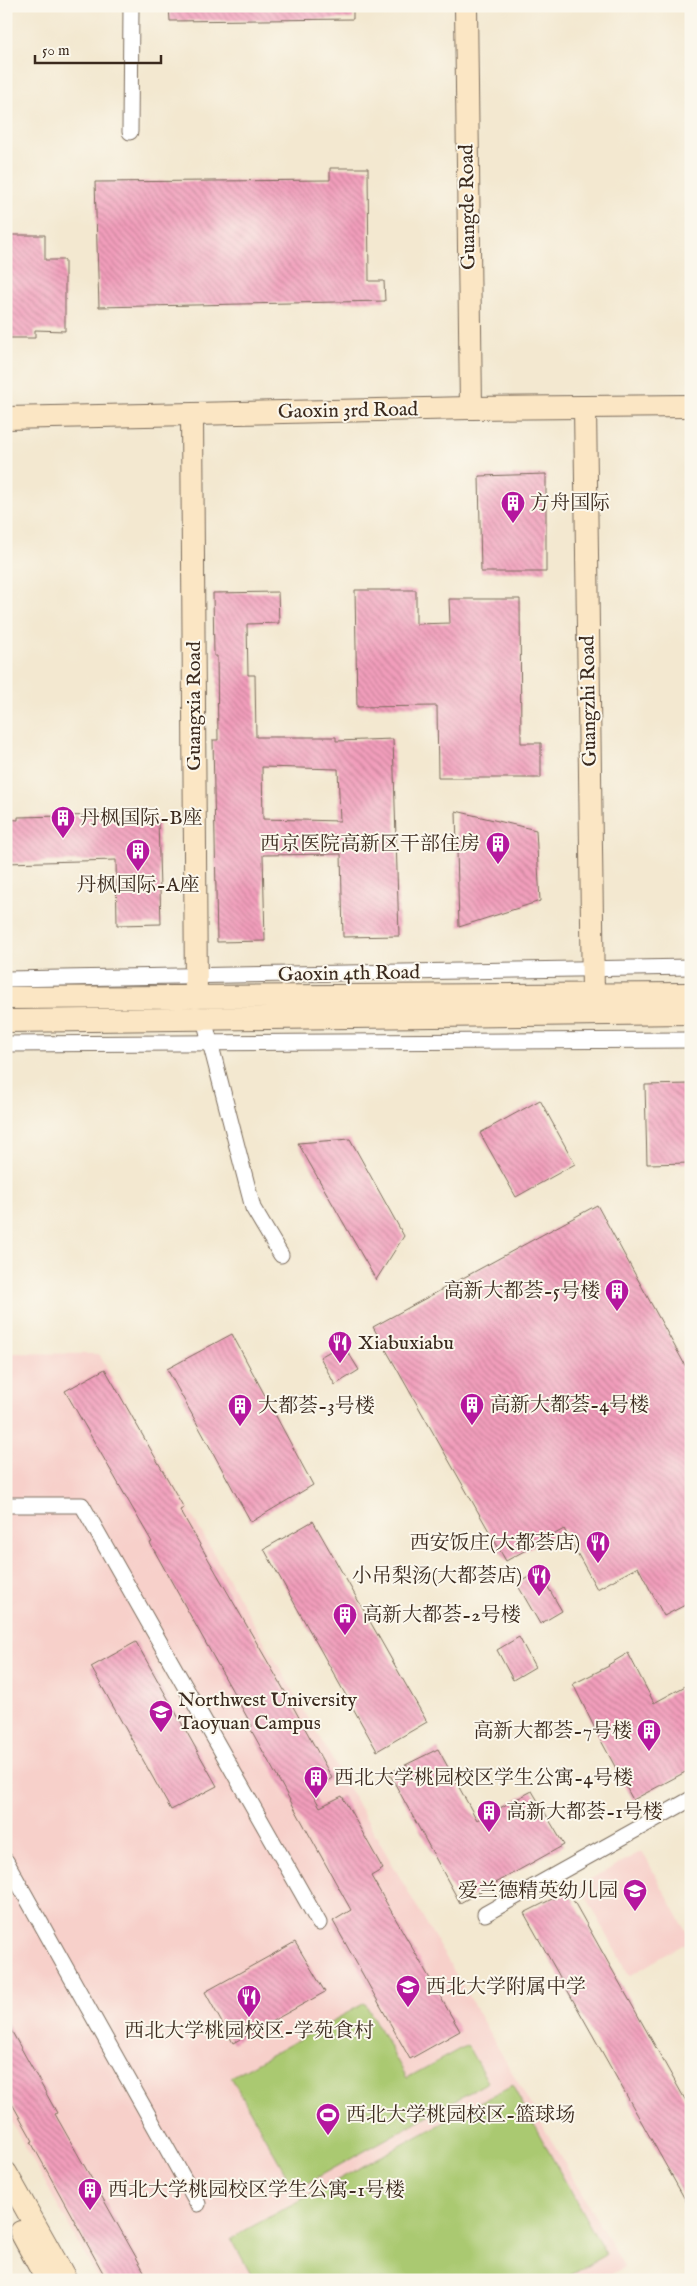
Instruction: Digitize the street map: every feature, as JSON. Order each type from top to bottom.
[{"type":"street","points":[[130,132],[131,6]]},
{"type":"street","name":"Guangde Road","points":[[466,6],[471,408]]},
{"type":"street","name":"Gaoxin 3rd Road","points":[[6,418],[471,408],[691,406]]},
{"type":"street","name":"Guangzhi Road","points":[[585,407],[593,995]]},
{"type":"street","name":"Guangxia Road","points":[[192,415],[196,987]]},
{"type":"street","name":"Gaoxin 4th Road","points":[[6,998],[196,987],[592,969],[691,967]]},
{"type":"street","name":"Gaoxin 4th Road","points":[[6,979],[196,987],[593,995],[691,994]]},
{"type":"street","points":[[6,1021],[691,1013]]},
{"type":"street","points":[[204,1019],[253,1208],[281,1255]]},
{"type":"street","points":[[6,1044],[691,1040]]},
{"type":"street","points":[[6,1505],[82,1505],[319,1923]]},
{"type":"street","points":[[485,1914],[691,1799]]},
{"type":"street","points":[[6,1861],[198,2204]]},
{"type":"street","points":[[6,2173],[66,2280]]},
{"type":"street","points":[[6,2204],[47,2280]]},
{"type":"shaded area","name":"Northwest University Taoyuan Campus","points":[[6,1353],[99,1354],[624,2267],[601,2280],[99,2280],[6,2112]]},
{"type":"shaded area","name":"爱兰德精英幼儿园","points":[[642,1851],[691,1940],[629,1976],[580,1885]]},
{"type":"green space","name":"西北大学桃园校区-篮球场","points":[[365,2003],[407,2078],[467,2045],[488,2082],[295,2190],[231,2077]]},
{"type":"green space","points":[[512,2085],[606,2255],[562,2280],[254,2280],[231,2238]]},
{"type":"building","points":[[169,6],[353,6],[353,19],[170,21]]},
{"type":"building","points":[[330,168],[368,168],[369,281],[384,281],[385,301],[99,307],[95,182],[330,180]]},
{"type":"building","points":[[8,235],[45,235],[45,260],[65,260],[65,331],[35,330],[35,338],[7,338]]},
{"type":"building","name":"方舟国际","points":[[546,474],[546,572],[481,572],[479,476]]},
{"type":"building","points":[[355,590],[416,590],[416,624],[450,623],[449,599],[520,599],[521,743],[541,743],[541,778],[438,778],[437,706],[357,707]]},
{"type":"building","points":[[278,592],[279,623],[247,624],[248,675],[255,675],[256,737],[336,737],[336,741],[393,739],[399,936],[343,937],[341,854],[263,855],[265,941],[217,942],[213,740],[218,740],[217,656],[214,656],[213,593]],"holes":[[[262,767],[338,769],[340,821],[263,819]]]},
{"type":"building","name":"西京医院高新区干部住房","points":[[456,811],[536,830],[540,901],[459,927]]},
{"type":"building","points":[[107,815],[107,819],[158,820],[161,924],[117,925],[116,860],[6,863],[6,819],[18,820],[18,817]]},
{"type":"building","points":[[691,1084],[691,1163],[647,1164],[645,1085]]},
{"type":"building","points":[[540,1100],[575,1164],[516,1197],[480,1133]]},
{"type":"building","points":[[350,1139],[404,1236],[376,1280],[298,1143]]},
{"type":"building","points":[[597,1205],[691,1376],[691,1602],[664,1616],[638,1567],[597,1589],[564,1529],[506,1561],[373,1327]]},
{"type":"building","name":"大都荟-3号楼","points":[[232,1334],[313,1485],[251,1522],[167,1369]]},
{"type":"building","name":"Xiabuxiabu","points":[[343,1344],[359,1370],[335,1385],[320,1357]]},
{"type":"building","points":[[105,1369],[184,1508],[180,1510],[284,1690],[332,1778],[311,1791],[320,1807],[342,1796],[383,1869],[371,1876],[460,2031],[410,2059],[333,1921],[351,1910],[250,1728],[252,1726],[150,1543],[152,1542],[65,1391]]},
{"type":"building","name":"高新大都荟-2号楼","points":[[313,1521],[427,1722],[377,1751],[264,1549]]},
{"type":"building","name":"小吊梨汤(大都荟店)","points":[[539,1572],[562,1611],[540,1624],[517,1584]]},
{"type":"building","points":[[519,1637],[535,1667],[513,1680],[497,1650]]},
{"type":"building","points":[[136,1642],[217,1786],[171,1810],[91,1667]]},
{"type":"building","name":"高新大都荟-7号楼","points":[[628,1653],[654,1703],[691,1683],[691,1769],[633,1800],[573,1684],[609,1666]]},
{"type":"building","name":"高新大都荟-1号楼","points":[[438,1749],[477,1820],[532,1791],[564,1845],[460,1903],[389,1773]]},
{"type":"building","points":[[568,1891],[691,2110],[691,2210],[524,1913]]},
{"type":"building","name":"西北大学桃园校区-学苑食村","points":[[295,1942],[325,1992],[233,2043],[205,1992]]},
{"type":"building","name":"西北大学桃园校区学生公寓-1号楼","points":[[6,2021],[57,2113],[55,2114],[149,2280],[107,2280],[6,2093]]},
{"type":"place","name":"方舟国际","points":[[513,524]]},
{"type":"place","name":"丹枫国际-B座","points":[[63,839]]},
{"type":"place","name":"西京医院高新区干部住房","points":[[498,865]]},
{"type":"place","name":"丹枫国际-A座","points":[[138,872]]},
{"type":"place","name":"高新大都荟-5号楼","points":[[617,1312]]},
{"type":"place","name":"Xiabuxiabu","points":[[340,1364]]},
{"type":"place","name":"高新大都荟-4号楼","points":[[472,1426]]},
{"type":"place","name":"大都荟-3号楼","points":[[240,1427]]},
{"type":"place","name":"西安饭庄(大都荟店)","points":[[598,1564]]},
{"type":"place","name":"小吊梨汤(大都荟店)","points":[[539,1597]]},
{"type":"place","name":"高新大都荟-2号楼","points":[[345,1636]]},
{"type":"place","name":"Northwest University Taoyuan Campus","points":[[161,1733]]},
{"type":"place","name":"高新大都荟-7号楼","points":[[649,1752]]},
{"type":"place","name":"西北大学桃园校区学生公寓-4号楼","points":[[316,1799]]},
{"type":"place","name":"高新大都荟-1号楼","points":[[489,1833]]},
{"type":"place","name":"爱兰德精英幼儿园","points":[[635,1912]]},
{"type":"place","name":"西北大学附属中学","points":[[408,2008]]},
{"type":"place","name":"西北大学桃园校区-学苑食村","points":[[249,2018]]},
{"type":"place","name":"西北大学桃园校区-篮球场","points":[[328,2136]]},
{"type":"place","name":"西北大学桃园校区学生公寓-1号楼","points":[[90,2211]]}]
